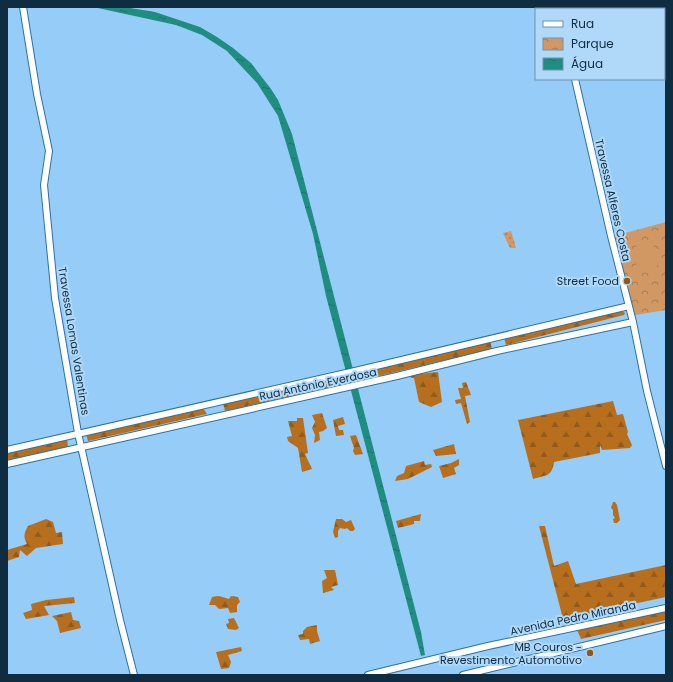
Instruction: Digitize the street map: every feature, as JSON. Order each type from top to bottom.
[{"type":"street","name":"Travessa Lomas Valentinas","points":[[23,7],[37,94],[49,151],[44,185],[55,298],[78,433],[120,620],[134,675]]},
{"type":"street","name":"Travessa Alferes Costa","points":[[575,80],[666,466]]},
{"type":"street","name":"Rua Antônio Everdosa","points":[[7,450],[493,339],[629,306]]},
{"type":"street","name":"Rua Antônio Everdosa","points":[[7,464],[358,385],[497,351],[633,322]]},
{"type":"street","name":"Avenida Pedro Miranda","points":[[368,675],[503,643],[666,608]]},
{"type":"street","points":[[463,675],[666,626]]},
{"type":"green space","points":[[666,222],[666,310],[635,315],[614,236]]},
{"type":"green space","points":[[511,231],[516,248],[510,248],[503,233]]},
{"type":"green space","points":[[651,241],[657,254],[657,268],[643,271],[635,263],[635,247],[644,242]]},
{"type":"green space","points":[[622,311],[625,313],[624,315],[506,345],[504,338]]},
{"type":"green space","points":[[490,340],[492,349],[361,380],[358,371]]},
{"type":"green space","points":[[438,372],[442,402],[431,407],[419,402],[414,378],[411,378],[410,375]]},
{"type":"green space","points":[[339,376],[341,385],[225,411],[223,403]]},
{"type":"green space","points":[[466,382],[471,395],[465,396],[470,422],[467,424],[461,403],[456,404],[455,400],[461,399],[458,388],[463,388],[462,383]]},
{"type":"green space","points":[[613,401],[617,415],[623,414],[628,432],[627,434],[632,445],[630,448],[602,450],[600,445],[600,453],[554,462],[552,470],[548,475],[533,479],[518,420]]},
{"type":"green space","points":[[203,408],[207,414],[88,441],[86,434]]},
{"type":"green space","points":[[322,413],[327,428],[319,432],[320,440],[314,443],[315,435],[312,428],[315,422],[312,415]]},
{"type":"green space","points":[[343,417],[345,424],[338,426],[339,430],[343,430],[344,435],[336,436],[333,420]]},
{"type":"green space","points":[[297,418],[303,418],[308,453],[305,454],[312,469],[302,472],[298,448],[288,441],[287,437],[292,436],[288,421],[297,421]]},
{"type":"green space","points":[[356,435],[363,454],[355,455],[353,451],[354,448],[350,436]]},
{"type":"green space","points":[[67,438],[68,447],[7,460],[7,452]]},
{"type":"green space","points":[[454,444],[456,454],[436,456],[433,450]]},
{"type":"green space","points":[[459,459],[459,465],[454,468],[456,474],[443,478],[439,466]]},
{"type":"green space","points":[[424,461],[425,465],[431,464],[432,467],[408,479],[395,481],[397,476],[404,473],[406,466]]},
{"type":"green space","points":[[613,502],[617,505],[620,520],[617,523],[614,523],[613,519],[615,518],[611,508]]},
{"type":"green space","points":[[421,514],[420,521],[414,521],[414,524],[398,528],[396,521]]},
{"type":"green space","points":[[46,519],[53,522],[56,533],[62,532],[63,544],[36,548],[27,556],[20,550],[19,557],[7,561],[7,550],[27,544],[24,535],[28,526]]},
{"type":"green space","points":[[336,519],[342,519],[346,522],[351,520],[355,529],[350,531],[347,528],[340,528],[338,531],[338,537],[335,538],[333,532]]},
{"type":"green space","points":[[539,526],[545,526],[554,566],[568,561],[576,584],[666,565],[666,597],[563,619]]},
{"type":"green space","points":[[324,570],[335,570],[338,585],[331,587],[334,590],[323,593],[322,581],[327,578]]},
{"type":"green space","points":[[219,596],[229,599],[231,596],[238,597],[240,602],[237,605],[237,612],[230,613],[228,608],[219,609],[215,605],[209,605],[212,597]]},
{"type":"green space","points":[[74,597],[75,603],[44,606],[49,615],[26,619],[23,613],[32,610],[31,604],[46,600]]},
{"type":"green space","points":[[666,610],[666,620],[581,639],[577,630]]},
{"type":"green space","points":[[71,612],[73,620],[79,621],[81,628],[60,633],[57,621],[52,616]]},
{"type":"green space","points":[[234,618],[239,628],[236,630],[228,629],[226,624],[229,623],[228,619]]},
{"type":"green space","points":[[317,625],[320,641],[310,644],[309,639],[300,640],[298,635],[303,634],[303,631],[307,627]]},
{"type":"green space","points":[[241,647],[242,651],[228,655],[231,662],[229,668],[221,669],[216,652]]},
{"type":"water","points":[[93,7],[124,7],[155,12],[200,27],[233,48],[251,63],[278,100],[292,134],[421,632],[425,655],[421,656],[326,296],[313,234],[278,116],[257,83],[227,51],[202,35],[176,25]]},
{"type":"place","name":"Street Food","points":[[627,281]]},
{"type":"place","name":"MB Couros - Revestimento Automotivo","points":[[590,653]]}]
